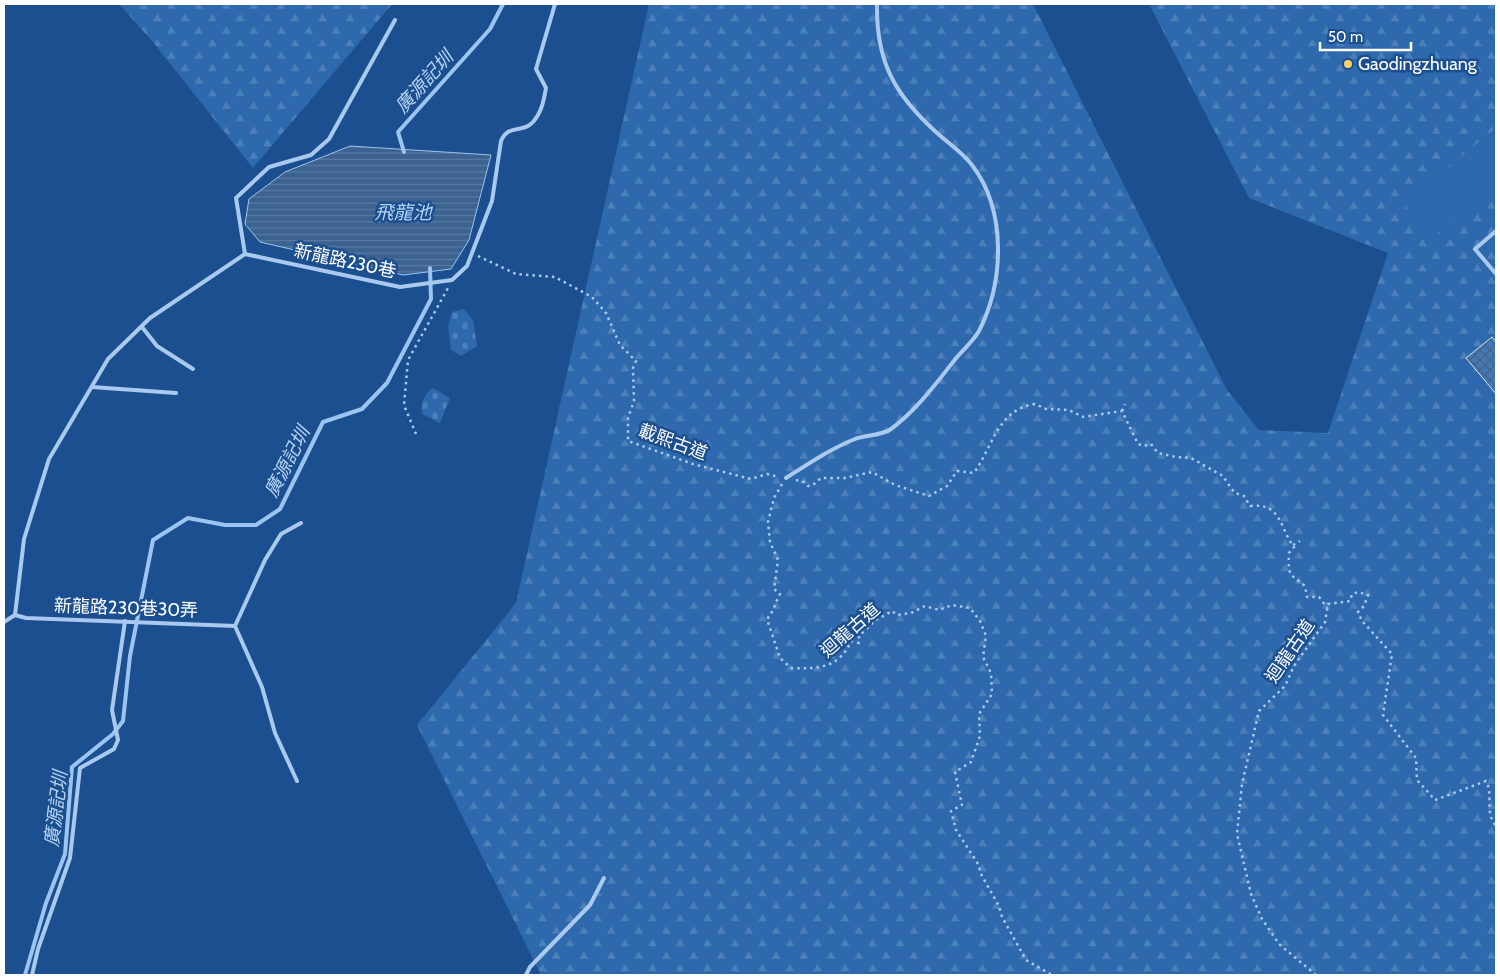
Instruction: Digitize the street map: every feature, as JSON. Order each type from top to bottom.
[{"type":"lane","points":[[452,280],[467,266],[492,201],[500,142],[504,134],[532,122],[540,111],[546,88],[536,69],[555,4]]},
{"type":"lane","points":[[786,478],[818,457],[856,438],[889,431],[915,407],[978,332],[995,286],[999,241],[991,200],[972,165],[912,110],[896,87],[882,55],[876,23],[877,4]]},
{"type":"lane","points":[[4,622],[15,615],[24,539],[49,459],[108,359],[150,318],[245,254],[236,198],[269,167],[311,155],[328,139],[395,20]]},
{"type":"lane","points":[[1496,231],[1475,249],[1496,274]]},
{"type":"lane","name":"新龍路230巷","points":[[245,254],[400,286],[422,285],[452,280]]},
{"type":"lane","points":[[142,327],[157,346],[193,369]]},
{"type":"lane","points":[[92,387],[176,393]]},
{"type":"lane","points":[[297,782],[275,733],[262,687],[236,626],[265,560],[281,534],[301,523]]},
{"type":"lane","name":"新龍路230巷30弄","points":[[15,615],[26,618],[236,626]]},
{"type":"lane","points":[[32,975],[38,949],[70,858],[80,768],[114,749],[118,740],[112,710],[125,621]]},
{"type":"lane","points":[[526,975],[530,967],[590,905],[604,878]]},
{"type":"path","name":"載熙古道","points":[[472,253],[516,274],[555,277],[592,297],[606,313],[620,345],[636,361],[633,368],[634,401],[628,418],[628,441],[693,464],[751,479],[767,474],[786,478]]},
{"type":"path","points":[[416,434],[404,405],[408,360],[452,280]]},
{"type":"path","points":[[786,478],[804,482],[808,486],[813,485],[821,478],[845,478],[872,472],[895,484],[929,496],[947,486],[957,470],[973,473],[995,433],[1009,414],[1020,408],[1035,404],[1046,409],[1069,410],[1083,416],[1092,417],[1122,411],[1126,404]]},
{"type":"path","points":[[1122,411],[1138,444],[1144,446],[1151,444],[1158,452],[1176,458],[1191,458],[1223,476],[1235,493],[1244,496],[1250,506],[1266,507],[1276,515],[1293,545]]},
{"type":"path","name":"迴龍古道","points":[[786,478],[774,498],[769,514],[770,542],[778,560],[774,589],[780,594],[773,605],[773,612],[766,618],[780,658],[791,668],[826,666],[846,654],[851,641],[859,642],[859,636],[876,620],[892,611],[897,615],[911,613],[925,606],[939,610],[952,605],[970,608],[980,620],[986,636],[983,656],[990,673],[992,694],[979,714],[980,736],[971,762],[955,772],[962,805],[951,811],[956,830],[977,862],[982,876],[999,906],[1002,917],[1026,960],[1052,975]]},
{"type":"path","points":[[1300,541],[1293,545],[1289,554],[1290,575],[1296,582],[1305,586],[1307,598],[1319,597],[1327,608]]},
{"type":"path","name":"迴龍古道","points":[[1316,975],[1279,944],[1262,919],[1251,894],[1237,834],[1242,784],[1259,711],[1285,686],[1294,666],[1325,622],[1328,604],[1350,601],[1352,594],[1358,592],[1368,595],[1364,606],[1358,612],[1362,621],[1392,654],[1382,715],[1416,758],[1417,780],[1435,800],[1486,781],[1490,788],[1491,819],[1496,826]]},
{"type":"green space","points":[[119,4],[392,4],[253,168],[152,41]]},
{"type":"green space","points":[[649,4],[1033,4],[1227,390],[1259,430],[1328,433],[1388,253],[1249,198],[1149,4],[1496,4],[1496,975],[541,975],[417,725],[516,603]]},
{"type":"green space","points":[[1496,128],[1496,185],[1432,238],[1404,204]]},
{"type":"green space","points":[[464,309],[473,320],[477,346],[461,356],[451,350],[448,326],[452,312]]},
{"type":"green space","points":[[433,388],[450,398],[440,423],[422,414],[423,399]]},
{"type":"water","name":"飛龍池","points":[[350,146],[491,155],[469,240],[451,269],[403,275],[260,242],[245,224],[249,199],[285,172]]},
{"type":"building","points":[[1492,337],[1496,342],[1496,394],[1466,358]]},
{"type":"waterway","name":"廣源記圳","points":[[404,152],[398,132],[490,29],[503,4]]},
{"type":"waterway","name":"廣源記圳","points":[[25,975],[46,903],[65,854],[72,767],[113,734],[123,721],[130,656],[153,540],[188,518],[225,525],[256,525],[280,509],[323,422],[362,409],[387,383],[431,299],[430,268]]},
{"type":"place","name":"Gaodingzhuang","points":[[1348,64]]}]
